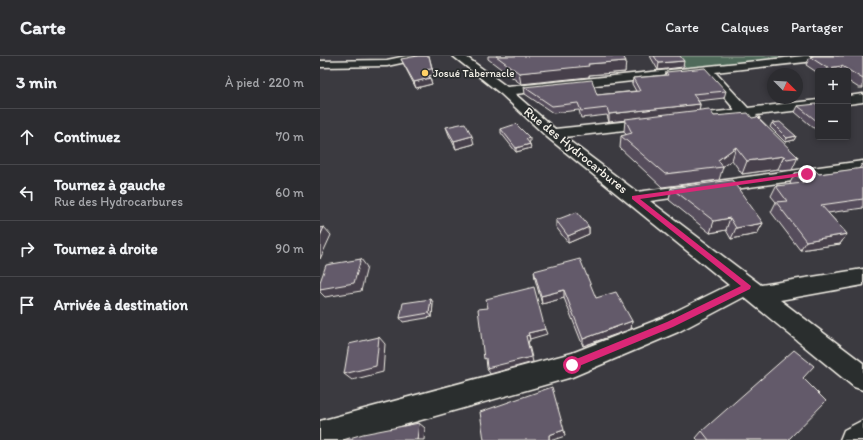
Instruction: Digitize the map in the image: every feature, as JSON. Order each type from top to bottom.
[{"type":"street","points":[[320,64],[387,63],[421,56]]},
{"type":"street","name":"Rue des Hydrocarbures","points":[[458,56],[505,91],[552,134],[863,378]]},
{"type":"street","points":[[505,91],[832,56]]},
{"type":"street","points":[[707,70],[745,113],[763,129]]},
{"type":"street","points":[[851,100],[863,98]]},
{"type":"street","points":[[675,120],[815,104]]},
{"type":"street","points":[[552,134],[660,122]]},
{"type":"street","points":[[634,198],[801,168],[863,166]]},
{"type":"street","points":[[320,435],[572,365],[752,290],[863,278]]},
{"type":"street","points":[[854,440],[863,434]]},
{"type":"green space","points":[[677,56],[783,56],[788,60],[687,69]]},
{"type":"building","points":[[429,56],[432,69],[424,70],[430,78],[414,82],[401,59]]},
{"type":"building","points":[[496,56],[623,56],[626,61],[588,64],[589,66],[519,73]]},
{"type":"building","points":[[654,56],[680,56],[684,61],[659,63]]},
{"type":"building","points":[[863,56],[863,79],[851,72],[851,68],[845,68],[842,66],[827,68],[810,57]]},
{"type":"building","points":[[705,68],[726,91],[693,94],[700,104],[609,114],[607,108],[581,111],[578,103],[552,106],[524,87],[592,80],[597,95],[640,91],[633,78],[668,75],[666,72]]},
{"type":"building","points":[[815,104],[815,120],[798,106]]},
{"type":"building","points":[[709,109],[714,116],[748,113],[752,118],[757,117],[798,157],[787,159],[784,156],[747,161],[736,147],[718,160],[723,167],[665,174],[621,136],[632,133],[625,119]]},
{"type":"building","points":[[780,122],[796,136],[787,138],[772,123]]},
{"type":"building","points":[[465,123],[472,136],[454,141],[446,127]]},
{"type":"building","points":[[516,124],[530,138],[526,139],[530,144],[516,148],[501,129]]},
{"type":"building","points":[[863,168],[863,199],[821,205],[847,234],[806,241],[776,202],[787,201],[776,186],[803,183],[795,173],[815,170],[819,174]]},
{"type":"building","points":[[732,180],[763,223],[736,228],[730,218],[714,221],[671,188]]},
{"type":"building","points":[[577,212],[589,227],[568,236],[556,220]]},
{"type":"building","points":[[324,227],[320,236],[320,228]]},
{"type":"building","points":[[361,259],[354,283],[320,289],[320,282],[326,265]]},
{"type":"building","points":[[580,259],[596,298],[616,292],[632,321],[583,339],[564,290],[541,296],[534,271]]},
{"type":"building","points":[[534,287],[545,329],[528,333],[529,335],[526,336],[531,357],[487,368],[486,358],[484,359],[478,309],[488,308],[486,299]]},
{"type":"building","points":[[431,299],[429,313],[400,318],[403,303]]},
{"type":"building","points":[[379,337],[376,366],[344,374],[349,344]]},
{"type":"building","points":[[794,350],[814,366],[803,378],[826,401],[788,440],[709,440],[702,431]]},
{"type":"building","points":[[552,387],[564,430],[549,435],[549,440],[484,440],[480,412]]},
{"type":"building","points":[[419,423],[417,440],[343,440],[363,434]]},
{"type":"place","name":"Josué Tabernacle","points":[[425,73]]},
{"type":"route","points":[[572,365],[670,325],[747,286],[634,198],[807,174]]}]
